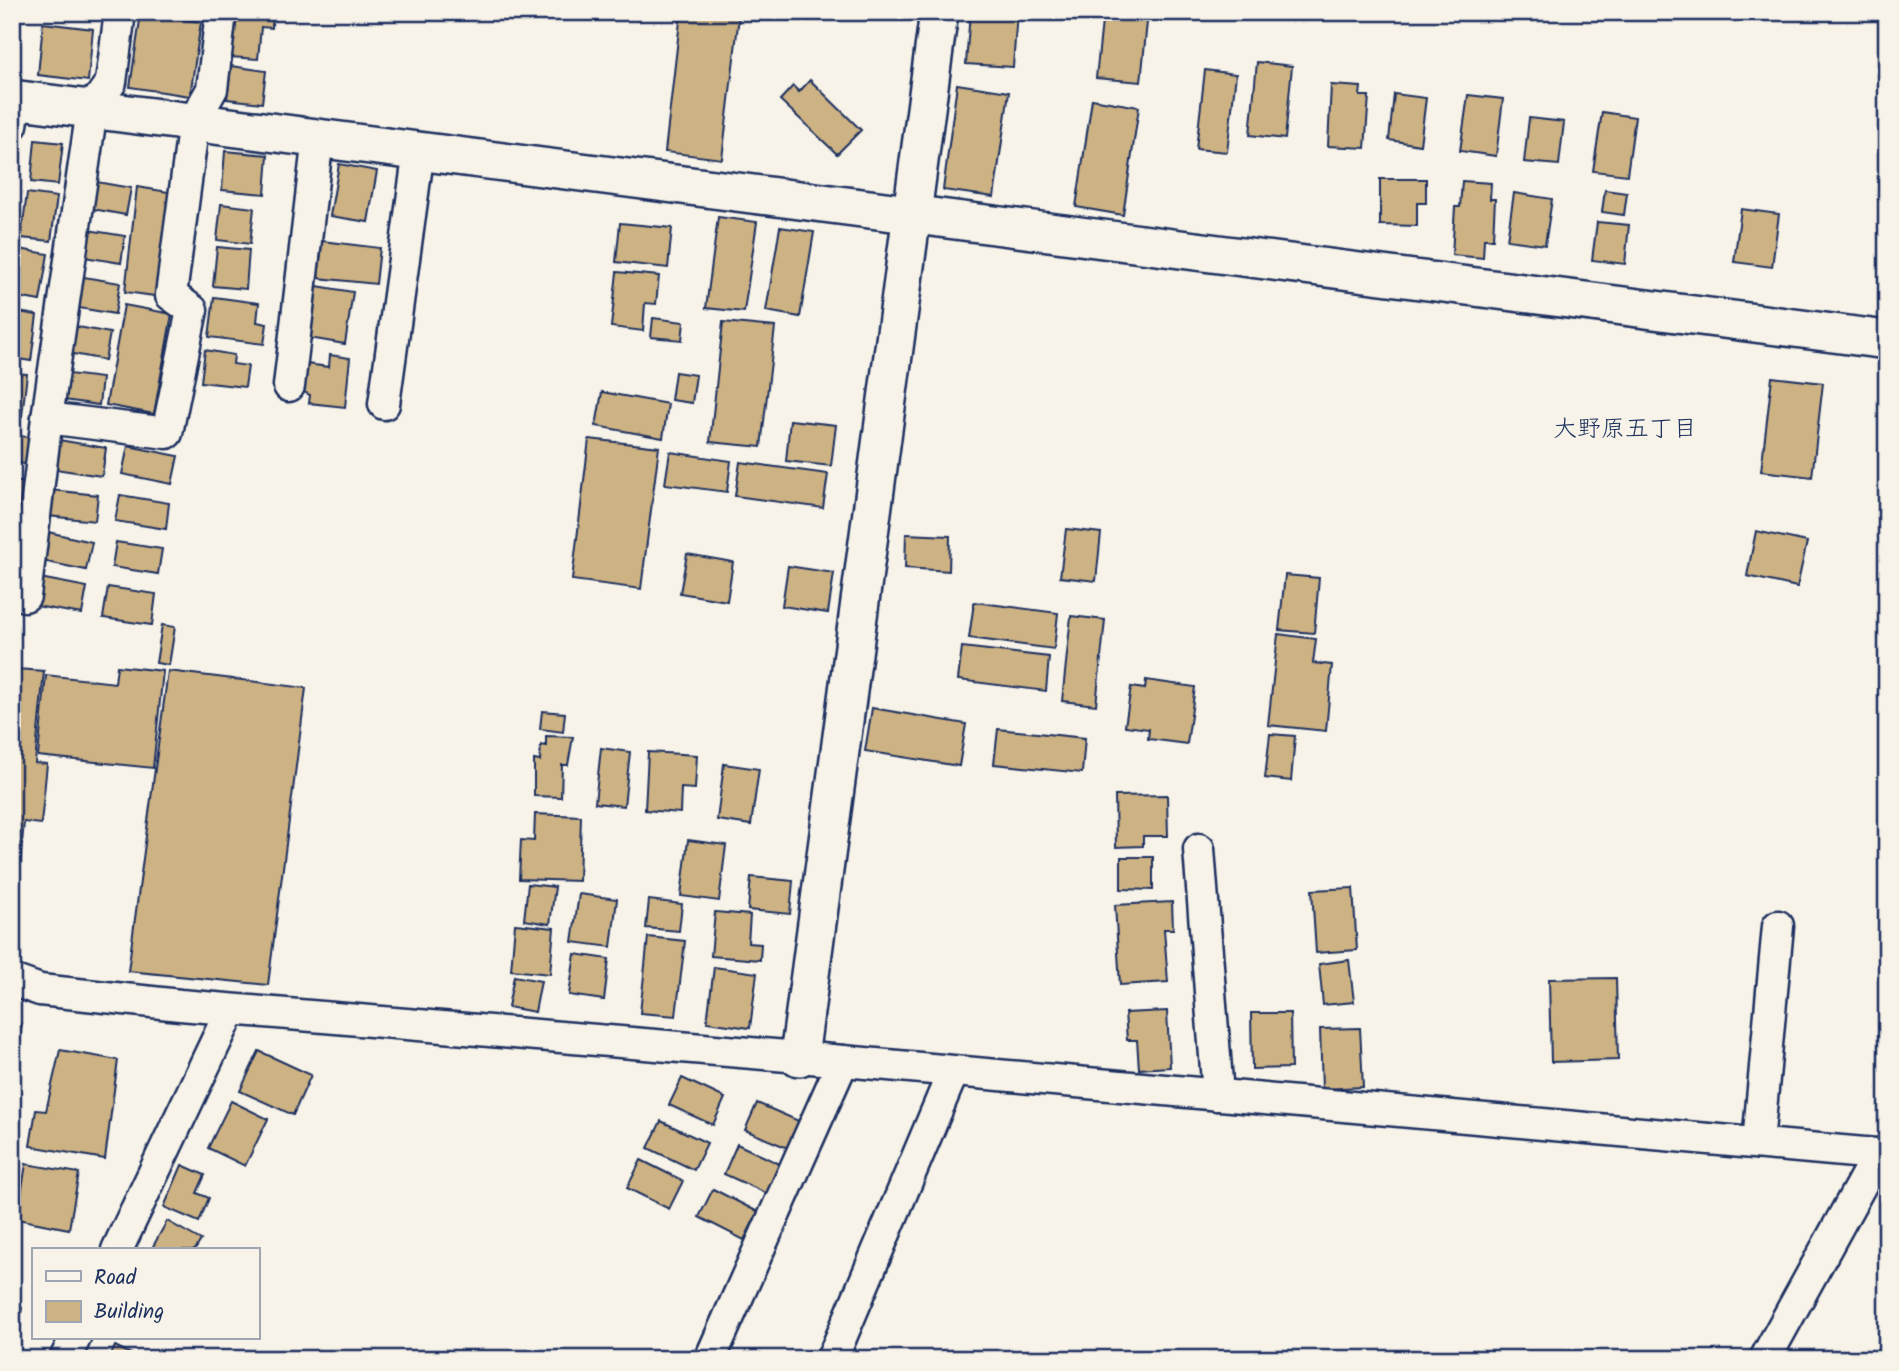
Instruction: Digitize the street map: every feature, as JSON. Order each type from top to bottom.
[{"type":"street","points":[[25,596],[47,418],[92,109],[111,82],[120,12]]},
{"type":"street","points":[[47,418],[167,433],[192,310],[171,295],[194,121],[212,89],[221,12]]},
{"type":"street","points":[[799,1056],[939,12]]},
{"type":"street","points":[[13,108],[92,109],[194,121],[913,212],[1186,252],[1887,340]]},
{"type":"street","points":[[289,386],[318,137]]},
{"type":"street","points":[[384,404],[419,150]]},
{"type":"street","points":[[1199,849],[1218,1095]]},
{"type":"street","points":[[1758,1143],[1778,926]]},
{"type":"street","points":[[12,980],[40,990],[232,1010],[799,1056],[1882,1154],[1765,1359]]},
{"type":"street","points":[[118,1248],[232,1010]]},
{"type":"street","points":[[710,1359],[843,1061]]},
{"type":"street","points":[[832,1359],[953,1072]]},
{"type":"street","points":[[65,1359],[74,1340]]},
{"type":"building","points":[[234,12],[273,12],[272,28],[261,27],[258,59],[230,57]]},
{"type":"building","points":[[681,12],[739,16],[722,159],[665,152]]},
{"type":"building","points":[[970,12],[1017,12],[1013,67],[966,64]]},
{"type":"building","points":[[1103,12],[1148,12],[1141,82],[1096,78]]},
{"type":"building","points":[[141,13],[201,22],[190,96],[130,87]]},
{"type":"building","points":[[43,23],[93,29],[88,81],[38,75]]},
{"type":"building","points":[[1257,62],[1292,66],[1285,139],[1250,135]]},
{"type":"building","points":[[231,66],[266,71],[262,103],[227,99]]},
{"type":"building","points":[[1205,70],[1236,74],[1227,152],[1196,149]]},
{"type":"building","points":[[810,80],[861,130],[837,154],[780,100],[793,86],[799,92]]},
{"type":"building","points":[[957,84],[1009,92],[994,197],[943,190]]},
{"type":"building","points":[[1331,85],[1361,87],[1360,96],[1369,96],[1365,148],[1328,146]]},
{"type":"building","points":[[1394,94],[1426,98],[1420,145],[1389,140]]},
{"type":"building","points":[[1468,95],[1503,99],[1496,156],[1460,151]]},
{"type":"building","points":[[1092,99],[1139,107],[1123,215],[1076,207]]},
{"type":"building","points":[[1602,112],[1635,117],[1627,175],[1593,171]]},
{"type":"building","points":[[1529,118],[1564,122],[1559,165],[1524,162]]},
{"type":"building","points":[[35,140],[63,143],[58,185],[31,182]]},
{"type":"building","points":[[225,151],[268,155],[265,194],[222,190]]},
{"type":"building","points":[[339,164],[377,171],[368,222],[330,216]]},
{"type":"building","points":[[1380,179],[1426,179],[1426,203],[1417,203],[1417,226],[1380,225]]},
{"type":"building","points":[[91,181],[131,188],[126,215],[87,208]]},
{"type":"building","points":[[1462,181],[1491,183],[1490,199],[1495,199],[1493,239],[1484,239],[1483,258],[1452,255],[1455,207],[1460,207]]},
{"type":"building","points":[[137,187],[175,193],[162,297],[125,292]]},
{"type":"building","points":[[1605,190],[1627,193],[1624,215],[1602,212]]},
{"type":"building","points":[[27,193],[57,197],[51,241],[21,238]]},
{"type":"building","points":[[1514,193],[1552,199],[1545,245],[1507,240]]},
{"type":"building","points":[[221,204],[254,208],[250,244],[217,240]]},
{"type":"building","points":[[1741,209],[1779,214],[1772,267],[1734,262]]},
{"type":"building","points":[[718,217],[757,222],[744,312],[706,308]]},
{"type":"building","points":[[1597,222],[1629,225],[1625,264],[1592,260]]},
{"type":"building","points":[[620,223],[672,228],[668,268],[616,262]]},
{"type":"building","points":[[780,227],[814,232],[800,317],[766,311]]},
{"type":"building","points":[[82,229],[125,236],[121,263],[78,256]]},
{"type":"building","points":[[322,241],[380,248],[376,284],[318,278]]},
{"type":"building","points":[[217,247],[249,250],[246,289],[213,286]]},
{"type":"building","points":[[19,249],[48,254],[40,301],[12,296]]},
{"type":"building","points":[[617,272],[659,276],[656,304],[645,303],[643,331],[611,327]]},
{"type":"building","points":[[78,276],[120,283],[115,314],[73,307]]},
{"type":"building","points":[[317,286],[353,292],[345,344],[309,338]]},
{"type":"building","points":[[214,297],[259,303],[257,322],[267,324],[264,344],[209,337]]},
{"type":"building","points":[[124,305],[172,314],[154,414],[106,405]]},
{"type":"building","points":[[12,311],[37,315],[31,361],[12,358]]},
{"type":"building","points":[[653,318],[684,322],[682,340],[651,337]]},
{"type":"building","points":[[723,322],[775,327],[761,447],[710,442]]},
{"type":"building","points":[[68,325],[110,333],[105,360],[63,352]]},
{"type":"building","points":[[205,350],[234,355],[233,364],[248,366],[245,387],[201,382]]},
{"type":"building","points":[[330,355],[350,358],[345,407],[309,403],[310,395],[304,392],[306,364],[329,367]]},
{"type":"building","points":[[675,372],[696,375],[692,403],[671,400]]},
{"type":"building","points":[[12,373],[27,374],[22,416],[12,415]]},
{"type":"building","points":[[61,373],[102,378],[99,405],[57,399]]},
{"type":"building","points":[[1772,377],[1823,383],[1812,477],[1761,471]]},
{"type":"building","points":[[602,392],[668,404],[663,438],[596,426]]},
{"type":"building","points":[[790,420],[836,425],[831,466],[786,461]]},
{"type":"building","points":[[12,435],[36,438],[31,465],[12,462]]},
{"type":"building","points":[[589,439],[659,447],[641,589],[572,580]]},
{"type":"building","points":[[59,440],[106,448],[102,476],[55,469]]},
{"type":"building","points":[[128,446],[178,456],[172,484],[122,474]]},
{"type":"building","points":[[670,452],[731,461],[727,492],[665,484]]},
{"type":"building","points":[[740,462],[828,474],[823,508],[735,496]]},
{"type":"building","points":[[12,481],[30,483],[27,509],[12,507]]},
{"type":"building","points":[[50,490],[98,495],[95,521],[48,516]]},
{"type":"building","points":[[120,495],[169,503],[166,529],[115,521]]},
{"type":"building","points":[[12,527],[25,529],[21,556],[12,555]]},
{"type":"building","points":[[1066,529],[1101,533],[1096,581],[1060,577]]},
{"type":"building","points":[[1756,531],[1807,542],[1797,587],[1747,576]]},
{"type":"building","points":[[48,532],[92,542],[86,570],[42,561]]},
{"type":"building","points":[[906,534],[950,536],[949,571],[905,568]]},
{"type":"building","points":[[116,542],[162,549],[158,574],[112,567]]},
{"type":"building","points":[[687,554],[733,562],[727,601],[680,593]]},
{"type":"building","points":[[788,566],[834,573],[828,613],[782,606]]},
{"type":"building","points":[[1285,575],[1319,578],[1314,633],[1279,630]]},
{"type":"building","points":[[40,578],[87,587],[82,614],[36,606]]},
{"type":"building","points":[[108,587],[156,594],[152,625],[103,618]]},
{"type":"building","points":[[974,602],[1058,613],[1054,649],[969,638]]},
{"type":"building","points":[[1071,616],[1105,620],[1096,705],[1062,701]]},
{"type":"building","points":[[162,625],[175,627],[169,665],[156,663]]},
{"type":"building","points":[[1278,634],[1316,639],[1313,663],[1332,665],[1326,731],[1268,725]]},
{"type":"building","points":[[962,647],[1049,657],[1046,691],[958,680]]},
{"type":"building","points":[[117,666],[163,671],[153,768],[38,756],[46,675],[115,683]]},
{"type":"building","points":[[16,669],[44,671],[35,763],[47,764],[41,824],[24,822],[13,941],[12,712]]},
{"type":"building","points":[[168,671],[306,688],[268,985],[128,971]]},
{"type":"building","points":[[1146,680],[1195,687],[1187,744],[1148,739],[1149,729],[1125,726],[1131,687],[1145,689]]},
{"type":"building","points":[[872,708],[966,724],[959,766],[865,751]]},
{"type":"building","points":[[542,711],[565,713],[563,732],[540,729]]},
{"type":"building","points":[[998,729],[1085,738],[1082,773],[994,764]]},
{"type":"building","points":[[1270,734],[1295,736],[1291,781],[1265,778]]},
{"type":"building","points":[[546,736],[573,737],[568,765],[562,765],[561,797],[534,796],[534,760],[540,761],[541,745],[546,746]]},
{"type":"building","points":[[601,748],[630,752],[624,806],[595,803]]},
{"type":"building","points":[[648,752],[697,755],[695,789],[681,788],[680,813],[645,810]]},
{"type":"building","points":[[724,764],[759,769],[751,825],[717,820]]},
{"type":"building","points":[[1167,795],[1168,836],[1143,836],[1143,846],[1116,847],[1115,796]]},
{"type":"building","points":[[535,814],[581,816],[579,881],[519,879],[521,840],[534,841]]},
{"type":"building","points":[[688,840],[726,845],[719,901],[681,896]]},
{"type":"building","points":[[1121,857],[1153,857],[1153,890],[1121,889]]},
{"type":"building","points":[[751,877],[793,881],[790,914],[748,910]]},
{"type":"building","points":[[528,884],[555,887],[550,924],[524,920]]},
{"type":"building","points":[[1353,888],[1357,950],[1316,953],[1312,890]]},
{"type":"building","points":[[579,894],[617,899],[611,947],[572,942]]},
{"type":"building","points":[[649,900],[682,904],[679,931],[646,928]]},
{"type":"building","points":[[1172,902],[1173,929],[1164,929],[1168,982],[1120,985],[1115,905]]},
{"type":"building","points":[[715,912],[750,915],[748,943],[761,944],[760,960],[711,956]]},
{"type":"building","points":[[515,924],[554,928],[550,974],[511,970]]},
{"type":"building","points":[[648,937],[685,941],[676,1016],[640,1013]]},
{"type":"building","points":[[575,954],[609,959],[604,1000],[569,995]]},
{"type":"building","points":[[1349,960],[1354,1002],[1323,1005],[1319,964]]},
{"type":"building","points":[[714,967],[757,973],[750,1028],[707,1022]]},
{"type":"building","points":[[514,976],[541,981],[535,1012],[508,1007]]},
{"type":"building","points":[[1616,978],[1618,1060],[1551,1062],[1549,979]]},
{"type":"building","points":[[1167,1011],[1170,1067],[1139,1069],[1137,1040],[1127,1040],[1125,1013]]},
{"type":"building","points":[[1251,1013],[1290,1013],[1291,1068],[1252,1069]]},
{"type":"building","points":[[12,1023],[22,1024],[12,1083]]},
{"type":"building","points":[[1360,1028],[1363,1087],[1322,1089],[1320,1029]]},
{"type":"building","points":[[60,1050],[118,1060],[105,1159],[30,1146],[36,1110],[46,1111]]},
{"type":"building","points":[[259,1051],[311,1075],[293,1115],[240,1091]]},
{"type":"building","points":[[682,1078],[725,1098],[713,1125],[669,1105]]},
{"type":"building","points":[[231,1101],[268,1119],[245,1166],[208,1148]]},
{"type":"building","points":[[757,1103],[801,1122],[790,1149],[745,1130]]},
{"type":"building","points":[[661,1121],[707,1143],[694,1170],[648,1148]]},
{"type":"building","points":[[737,1144],[782,1165],[768,1194],[724,1174]]},
{"type":"building","points":[[641,1160],[683,1181],[669,1209],[627,1188]]},
{"type":"building","points":[[26,1164],[79,1173],[69,1229],[17,1219]]},
{"type":"building","points":[[182,1165],[205,1175],[197,1193],[209,1198],[199,1222],[164,1207]]},
{"type":"building","points":[[713,1189],[758,1212],[744,1240],[699,1217]]},
{"type":"building","points":[[167,1221],[201,1240],[196,1248],[152,1248]]},
{"type":"building","points":[[12,1305],[22,1308],[12,1347]]},
{"type":"building","points":[[115,1346],[141,1359],[109,1359]]},
{"type":"district","name":"大野原五丁目","points":[[1625,429]]}]
